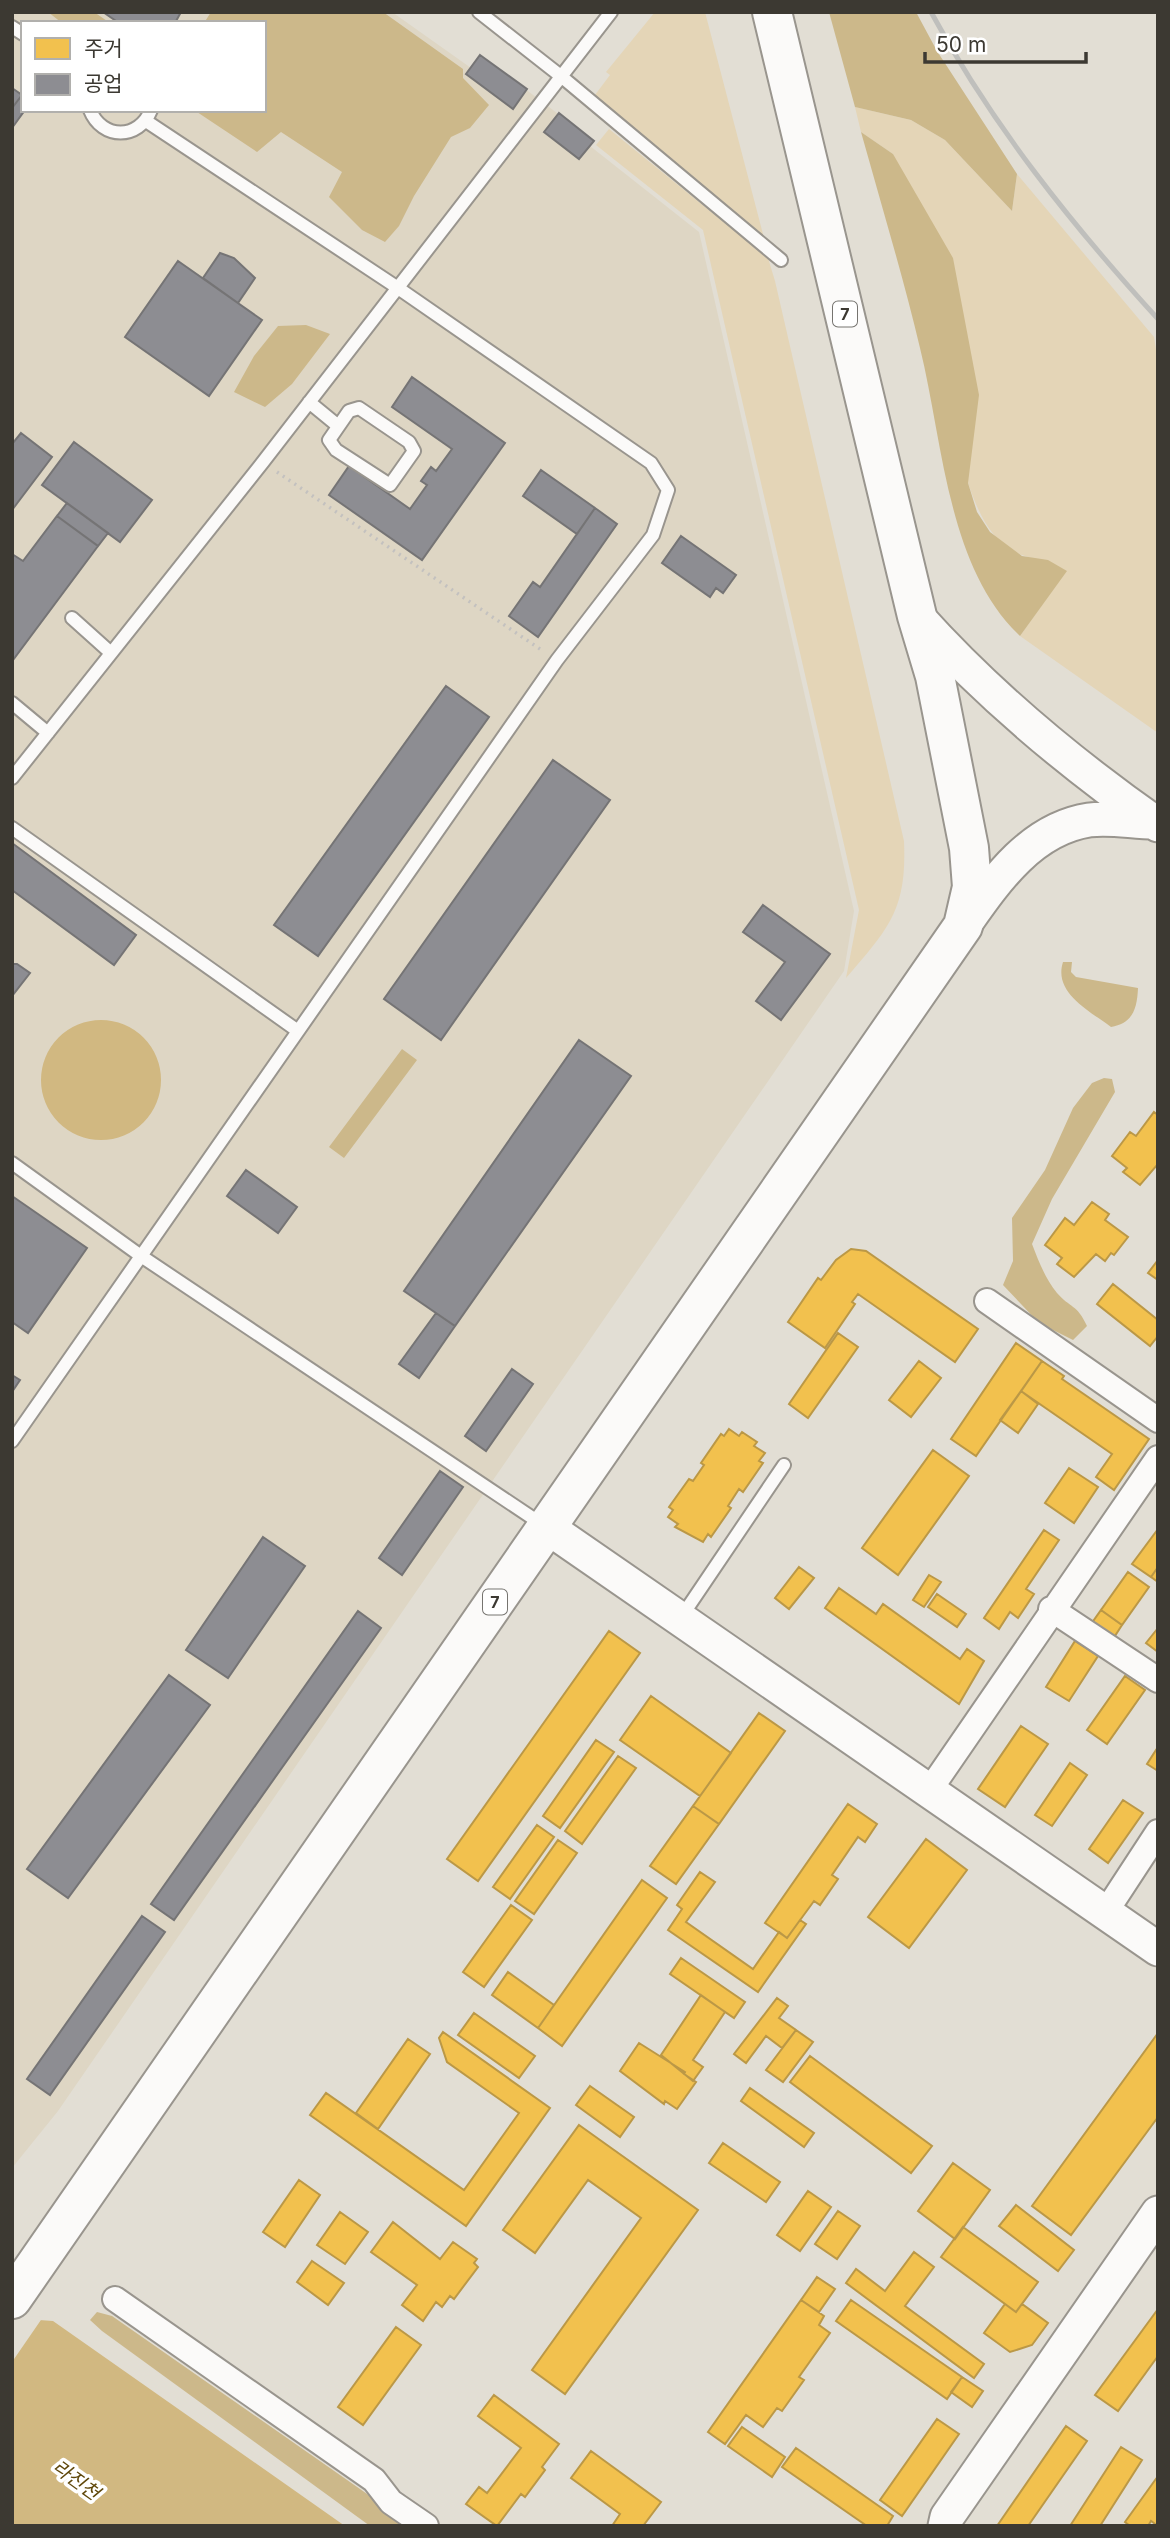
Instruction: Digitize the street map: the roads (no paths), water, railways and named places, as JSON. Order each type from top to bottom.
[{"type":"highway","name":"7","points":[[20,2288],[963,926],[971,887],[969,848],[935,676],[917,616],[772,12]]},
{"type":"street","points":[[917,616],[958,661],[1042,736],[1156,823]]},
{"type":"street","points":[[963,926],[1014,860],[1040,840],[1090,820],[1156,823]]},
{"type":"street","points":[[987,1301],[1158,1420]]},
{"type":"street","points":[[929,1791],[1051,1609],[1158,1458]]},
{"type":"street","points":[[547,1527],[1158,1950]]},
{"type":"street","points":[[1051,1609],[1158,1680]]},
{"type":"street","points":[[1105,1913],[1158,1832]]},
{"type":"street","points":[[946,2526],[947,2517],[1158,2213]]},
{"type":"street","points":[[115,2299],[373,2480],[391,2502],[426,2526]]},
{"type":"lane","points":[[479,12],[562,77],[780,260]]},
{"type":"lane","points":[[12,778],[263,462],[611,12]]},
{"type":"lane","points":[[12,1441],[557,660],[653,535],[668,490],[651,463],[149,116],[130,132],[110,132],[94,121],[91,112]]},
{"type":"lane","points":[[309,402],[337,425]]},
{"type":"lane","points":[[359,408],[409,442],[414,451],[390,485],[336,450],[329,440],[337,425],[349,411],[359,408]]},
{"type":"lane","points":[[72,618],[111,653]]},
{"type":"lane","points":[[12,703],[48,733]]},
{"type":"lane","points":[[12,828],[298,1031]]},
{"type":"lane","points":[[12,1163],[141,1256],[547,1527]]},
{"type":"lane","points":[[680,1619],[784,1465]]},
{"type":"water","points":[[101,1020],[124,1024],[144,1037],[157,1057],[161,1080],[157,1103],[144,1123],[124,1136],[101,1140],[78,1136],[58,1123],[45,1103],[41,1080],[45,1057],[58,1037],[78,1024]]},
{"type":"water","name":"라진천","points":[[12,2311],[25,2319],[53,2321],[345,2526],[12,2526]]},
{"type":"railway","points":[[931,12],[980,94],[1035,173],[1158,319]]}]
